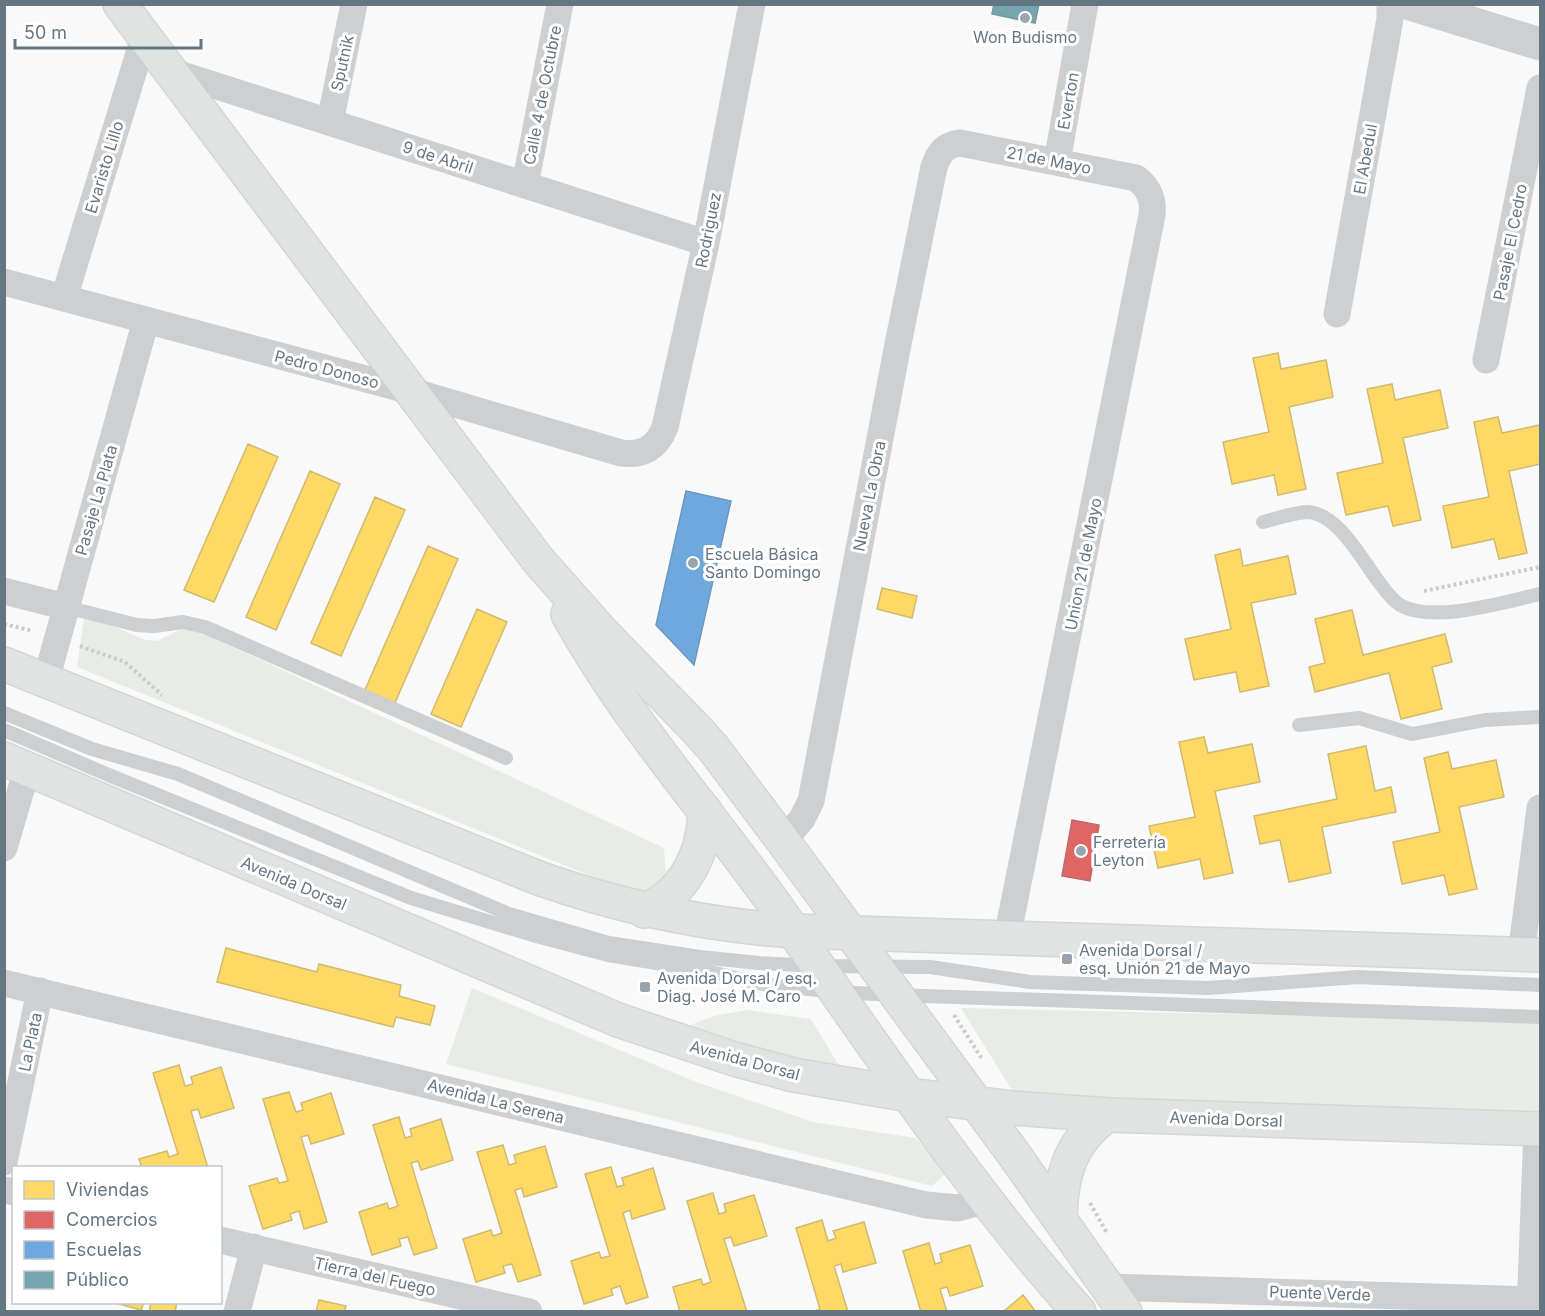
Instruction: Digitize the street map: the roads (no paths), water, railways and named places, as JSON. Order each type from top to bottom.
[{"type":"main road","points":[[120,4],[538,560],[600,630],[698,731],[783,841],[1117,1299]]},
{"type":"main road","points":[[538,560],[598,665],[987,1200],[1079,1311]]},
{"type":"main road","points":[[4,664],[541,879],[644,911],[721,924],[793,931],[1531,955]]},
{"type":"main road","name":"Avenida Dorsal","points":[[16,764],[618,1020],[734,1059],[828,1082],[977,1104],[1108,1114],[1539,1129]]},
{"type":"main road","points":[[644,911],[669,896],[693,866],[703,837],[705,811]]},
{"type":"main road","points":[[1060,1218],[1062,1184],[1068,1163],[1084,1136],[1108,1114]]},
{"type":"street","name":"Sputnik","points":[[330,122],[354,4]]},
{"type":"street","name":"Calle 4 de Octubre","points":[[525,185],[560,4]]},
{"type":"street","name":"Rodriguez","points":[[649,449],[662,436],[665,427],[706,243],[752,4]]},
{"type":"street","name":"Everton","points":[[1057,162],[1085,4]]},
{"type":"street","name":"El Abedul","points":[[1337,314],[1388,30],[1390,4]]},
{"type":"street","points":[[1410,4],[1540,44]]},
{"type":"street","name":"Evaristo Lillo","points":[[64,298],[144,36]]},
{"type":"street","name":"9 de Abril","points":[[170,71],[706,243]]},
{"type":"street","name":"Pasaje El Cedro","points":[[1486,360],[1540,88]]},
{"type":"street","name":"21 de Mayo","points":[[946,147],[960,143],[1128,176],[1136,178],[1148,190]]},
{"type":"street","name":"Nueva La Obra","points":[[783,841],[802,819],[811,801],[934,167],[940,152],[946,147]]},
{"type":"street","name":"Union 21 de Mayo","points":[[1007,938],[1154,207],[1148,190]]},
{"type":"street","name":"Pedro Donoso","points":[[4,282],[411,391],[621,453],[640,453],[649,449]]},
{"type":"street","name":"Pasaje La Plata","points":[[46,680],[146,320]]},
{"type":"street","points":[[4,591],[66,608]]},
{"type":"street","points":[[4,848],[16,764]]},
{"type":"street","points":[[1531,955],[1540,808]]},
{"type":"street","name":"Avenida La Serena","points":[[4,983],[926,1205],[958,1208],[987,1200]]},
{"type":"street","name":"La Plata","points":[[4,1162],[40,992]]},
{"type":"street","points":[[1530,1306],[1539,1129]]},
{"type":"street","name":"Tierra del Fuego","points":[[222,1240],[529,1311]]},
{"type":"street","points":[[237,1311],[254,1247]]},
{"type":"street","name":"Puente Verde","points":[[1117,1299],[1530,1306]]},
{"type":"lane","points":[[1263,522],[1307,512],[1333,523],[1390,597],[1401,606],[1411,609],[1448,613],[1540,594]]},
{"type":"lane","points":[[66,608],[137,625],[154,626],[183,622],[205,627],[506,758]]},
{"type":"lane","points":[[4,713],[92,749],[178,774],[466,898],[549,927],[609,943],[759,963],[896,995],[1540,1017]]},
{"type":"lane","points":[[1299,724],[1359,718],[1412,734],[1485,720],[1540,717]]},
{"type":"lane","points":[[4,730],[411,898],[546,939],[608,955],[711,972],[762,984],[827,979],[876,966],[946,968],[1013,981],[1208,988],[1358,977],[1540,984]]},
{"type":"place","name":"Won Budismo","points":[[1025,18]]},
{"type":"place","name":"Escuela Básica Santo Domingo","points":[[693,563]]},
{"type":"place","name":"Ferretería Leyton","points":[[1081,851]]},
{"type":"place","name":"Avenida Dorsal / esq. Unión 21 de Mayo","points":[[1067,959]]},
{"type":"place","name":"Avenida Dorsal / esq. Diag. José M. Caro","points":[[645,987]]}]
